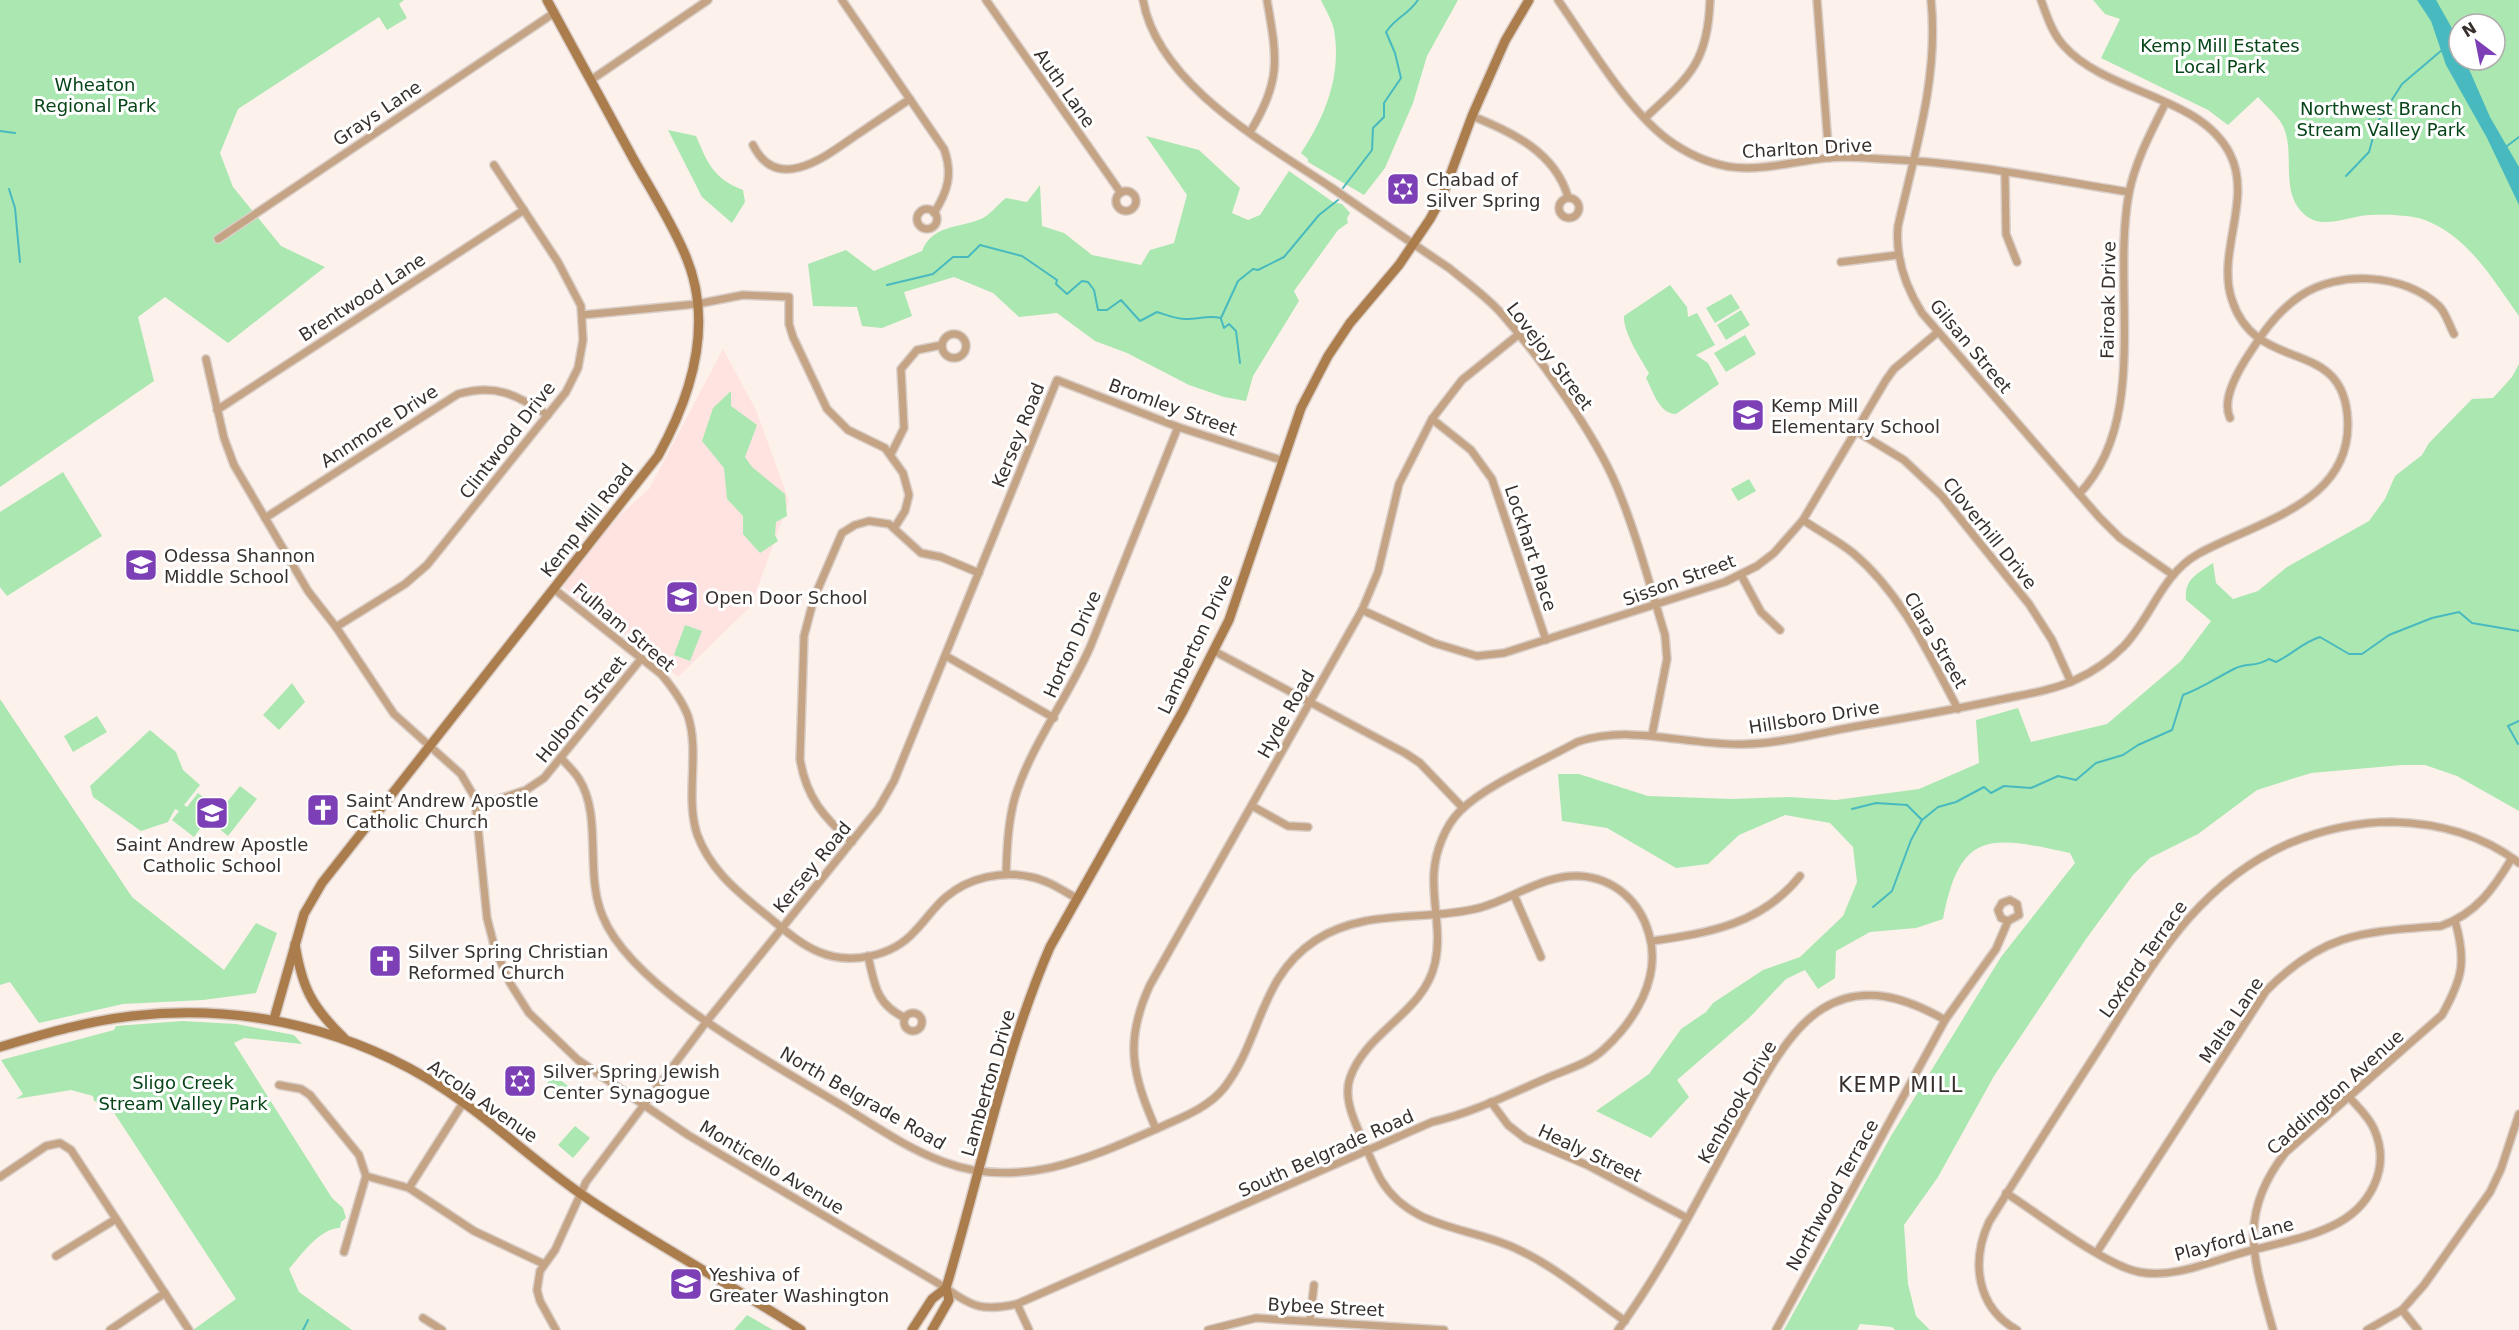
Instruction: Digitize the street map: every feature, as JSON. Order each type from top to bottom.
[{"type":"street","name":"Kemp Mill Road","points":[[274,1019],[304,914],[322,883],[658,456],[678,421],[695,365],[697,304],[684,252],[547,0]]},
{"type":"street","points":[[591,80],[708,0]]},
{"type":"street","points":[[842,0],[944,149],[949,163],[946,195],[934,213]]},
{"type":"street","name":"Auth Lane","points":[[986,0],[1121,193]]},
{"type":"street","name":"Lovejoy Street","points":[[1143,0],[1153,27],[1175,64],[1210,102],[1414,244],[1484,297],[1518,335],[1577,417],[1604,460],[1624,507],[1665,635],[1667,659],[1652,735]]},
{"type":"street","points":[[1250,132],[1266,106],[1274,80],[1276,52],[1267,0]]},
{"type":"street","name":"Lamberton Drive","points":[[932,1330],[949,1300],[946,1288],[1036,980],[1077,898],[1183,711],[1214,651],[1248,570],[1281,460],[1301,408],[1328,356],[1350,323],[1414,244],[1442,197],[1472,116],[1505,41],[1529,0]]},
{"type":"street","name":"Charlton Drive","points":[[1558,0],[1645,118],[1674,144],[1695,156],[1722,165],[1764,169],[1828,158],[1913,161],[2005,172],[2129,192]]},
{"type":"street","points":[[1645,118],[1682,84],[1698,60],[1709,28],[1710,0]]},
{"type":"street","points":[[1817,0],[1828,158]]},
{"type":"street","name":"Gilsan Street","points":[[1931,0],[1933,59],[1930,86],[1898,226],[1898,255],[1910,294],[1938,332],[2120,538],[2172,575]]},
{"type":"street","points":[[2041,0],[2051,28],[2063,46],[2080,61],[2196,117],[2228,150],[2237,171],[2229,291],[2240,318],[2258,339]]},
{"type":"street","name":"Grays Lane","points":[[218,239],[554,13]]},
{"type":"street","points":[[753,144],[760,157],[768,165],[794,169],[815,163],[910,99]]},
{"type":"street","name":"Fairoak Drive","points":[[2079,494],[2092,480],[2108,452],[2120,410],[2124,238],[2129,192],[2143,149],[2165,104]]},
{"type":"street","points":[[1472,116],[1506,130],[1533,147],[1557,174],[1568,197]]},
{"type":"street","name":"Clintwood Drive","points":[[336,627],[405,584],[428,565],[566,392],[578,368],[583,340],[582,315],[573,287],[494,165]]},
{"type":"street","points":[[2005,172],[2006,234],[2017,262]]},
{"type":"street","name":"Brentwood Lane","points":[[217,411],[524,210]]},
{"type":"street","points":[[1841,262],[1898,255]]},
{"type":"street","points":[[2230,418],[2227,412],[2229,393],[2239,370],[2258,339],[2287,305],[2302,294],[2341,281],[2367,278],[2403,285],[2425,296],[2443,311],[2454,334]]},
{"type":"street","points":[[582,315],[697,304],[743,295],[789,297],[789,324],[793,337],[827,409],[848,430],[885,448],[903,473],[909,495],[905,511],[895,527]]},
{"type":"street","name":"Sisson Street","points":[[1362,610],[1434,643],[1477,656],[1504,653],[1546,640],[1656,605],[1741,574],[1774,552],[1803,520],[1894,369],[1938,332]]},
{"type":"street","name":"Hyde Road","points":[[1156,1129],[1139,1091],[1133,1061],[1133,1039],[1139,1009],[1150,985],[1362,610],[1378,573],[1399,484],[1432,419],[1462,380],[1518,335]]},
{"type":"street","name":"Hillsboro Drive","points":[[1624,1321],[1520,1250],[1491,1238],[1442,1226],[1404,1207],[1381,1179],[1351,1112],[1347,1089],[1363,1052],[1416,1001],[1429,982],[1435,964],[1437,913],[1434,873],[1445,831],[1463,808],[1482,794],[1577,742],[1615,734],[1652,735],[1698,743],[1749,744],[1958,708],[2071,682],[2092,672],[2125,645],[2172,575],[2198,554],[2289,513],[2317,493],[2340,460],[2346,439],[2347,413],[2342,391],[2330,373],[2318,363],[2282,352],[2258,339]]},
{"type":"street","points":[[891,454],[904,428],[901,369],[916,350],[942,345]]},
{"type":"street","name":"Monticello Avenue","points":[[206,359],[217,411],[234,465],[308,591],[336,627],[394,714],[462,774],[478,806],[487,918],[495,949],[510,983],[529,1013],[554,1040],[643,1105],[946,1288]]},
{"type":"street","name":"Bromley Street","points":[[1057,380],[1178,427],[1281,460]]},
{"type":"street","name":"Kersey Road","points":[[556,1330],[540,1301],[537,1290],[540,1271],[555,1250],[586,1182],[707,1021],[878,809],[894,781],[1057,380]]},
{"type":"street","name":"Annmore Drive","points":[[265,518],[458,394],[488,389],[512,393],[548,415]]},
{"type":"street","name":"Lockhart Place","points":[[1432,419],[1471,450],[1492,479],[1546,640]]},
{"type":"street","name":"Horton Drive","points":[[1006,874],[1008,833],[1015,797],[1029,764],[1091,645],[1178,427]]},
{"type":"street","name":"Cloverhill Drive","points":[[1856,431],[1904,460],[1942,496],[2029,604],[2052,640],[2071,682]]},
{"type":"street","name":"Clara Street","points":[[1803,520],[1852,552],[1888,589],[1909,619],[1958,708]]},
{"type":"street","points":[[852,842],[817,808],[802,774],[800,759],[801,671],[804,636],[814,598],[842,533],[855,525],[869,521],[895,527],[921,553],[941,557],[979,573]]},
{"type":"street","points":[[1741,574],[1761,612],[1780,630]]},
{"type":"street","name":"Fulham Street","points":[[554,589],[661,674],[675,692],[688,718],[693,813],[697,831],[709,858],[733,888],[817,952],[846,959],[868,956],[902,942],[947,896],[962,886],[981,879],[1006,874],[1043,880],[1077,898]]},
{"type":"street","points":[[1214,651],[1405,753],[1428,771],[1463,808]]},
{"type":"street","points":[[946,656],[1054,718]]},
{"type":"street","name":"Holborn Street","points":[[478,806],[526,790],[544,778],[562,759],[641,658]]},
{"type":"street","name":"North Belgrade Road","points":[[562,759],[579,778],[588,798],[592,880],[605,923],[629,959],[707,1021],[912,1148],[946,1163],[979,1171],[1013,1174],[1060,1168],[1095,1156],[1195,1112],[1223,1089],[1240,1061],[1279,974],[1294,957],[1317,939],[1350,923],[1477,908],[1560,877],[1600,880],[1616,887],[1634,902],[1645,920],[1652,941]]},
{"type":"street","points":[[1252,806],[1288,826],[1308,827]]},
{"type":"street","name":"Loxford Terrace","points":[[2017,1330],[1993,1309],[1986,1297],[1978,1269],[1981,1238],[2006,1193],[2174,934],[2196,908],[2241,869],[2271,851],[2331,829],[2374,822],[2414,823],[2446,828],[2481,840],[2519,863]]},
{"type":"street","name":"Malta Lane","points":[[2097,1252],[2266,991],[2285,972],[2324,946],[2348,936],[2441,926],[2455,921],[2481,903],[2512,858]]},
{"type":"street","points":[[1652,941],[1698,935],[1754,916],[1784,896],[1800,876]]},
{"type":"street","points":[[1514,895],[1541,957]]},
{"type":"street","name":"Northwood Terrace","points":[[1776,1330],[1945,1020],[1996,949],[2008,921]]},
{"type":"street","name":"Caddington Avenue","points":[[2273,1330],[2253,1250],[2254,1211],[2271,1170],[2286,1152],[2442,1015],[2458,986],[2462,972],[2463,954],[2455,921]]},
{"type":"street","points":[[295,941],[300,972],[308,996],[320,1014],[347,1041]]},
{"type":"street","name":"South Belgrade Road","points":[[946,1288],[966,1303],[977,1307],[995,1309],[1017,1305],[1432,1122],[1491,1102],[1588,1060],[1605,1049],[1610,1040],[1631,1019],[1644,998],[1652,969],[1652,941]]},
{"type":"street","points":[[868,956],[882,1003],[888,1010],[905,1018]]},
{"type":"street","name":"Kenbrook Drive","points":[[1618,1330],[1651,1282],[1776,1061],[1799,1028],[1821,1009],[1841,1000],[1863,995],[1899,998],[1918,1005],[1945,1020]]},
{"type":"street","name":"Arcola Avenue","points":[[0,1047],[79,1025],[133,1015],[192,1013],[274,1019],[315,1029],[347,1041],[424,1077],[463,1103],[582,1194],[801,1330]]},
{"type":"street","points":[[279,1085],[301,1089],[310,1095],[359,1155],[366,1176],[344,1252]]},
{"type":"street","name":"Playford Lane","points":[[2006,1193],[2097,1252],[2129,1269],[2157,1274],[2253,1250],[2332,1226],[2350,1216],[2373,1189],[2381,1167],[2381,1150],[2374,1128],[2349,1097]]},
{"type":"street","name":"Healy Street","points":[[1491,1102],[1508,1125],[1526,1139],[1587,1165],[1687,1218]]},
{"type":"street","points":[[409,1188],[463,1103]]},
{"type":"street","points":[[2367,1330],[2402,1310],[2424,1285],[2490,1192],[2501,1169],[2519,1114]]},
{"type":"street","points":[[0,1177],[46,1146],[60,1143],[70,1150],[189,1330]]},
{"type":"street","points":[[366,1176],[409,1188],[474,1232],[544,1264]]},
{"type":"street","points":[[56,1256],[116,1219]]},
{"type":"street","points":[[1310,1319],[1314,1284]]},
{"type":"street","name":"Lamberton Drive","points":[[912,1330],[932,1299],[946,1288]]},
{"type":"street","points":[[110,1330],[165,1293]]},
{"type":"street","points":[[1017,1305],[1029,1330]]},
{"type":"street","points":[[2402,1310],[2418,1330]]},
{"type":"street","points":[[423,1318],[442,1330]]},
{"type":"street","name":"Bybee Street","points":[[1208,1330],[1256,1318],[1310,1319],[1444,1330]]},
{"type":"shaded area","points":[[723,349],[756,410],[789,501],[751,606],[678,677],[563,587],[592,540],[649,489]]},
{"type":"green space","name":"Wheaton Regional Park","points":[[0,0],[404,0],[399,4],[407,18],[387,30],[379,17],[238,109],[220,153],[233,187],[281,246],[325,267],[228,343],[165,297],[138,317],[154,381],[0,487]]},
{"type":"green space","points":[[1321,0],[1458,0],[1427,56],[1413,103],[1385,168],[1364,195],[1308,162],[1308,159],[1301,153],[1330,95],[1336,63],[1334,30]]},
{"type":"green space","name":"Northwest Branch Stream Valley Park","points":[[2093,0],[2519,0],[2519,316],[2467,248],[2455,237],[2425,220],[2407,216],[2376,215],[2320,222],[2305,215],[2297,206],[2292,195],[2286,135],[2274,113],[2258,97],[2228,125],[2208,110],[2101,58],[2120,19],[2105,14]]},
{"type":"green space","points":[[668,130],[696,136],[704,155],[718,175],[743,190],[745,202],[732,223],[702,197]]},
{"type":"green space","points":[[1146,136],[1199,150],[1240,188],[1232,213],[1248,220],[1260,215],[1289,171],[1333,202],[1342,204],[1350,213],[1347,218],[1348,223],[1338,230],[1294,291],[1299,301],[1253,376],[1246,401],[1224,397],[1189,385],[1127,353],[1095,341],[1057,313],[1019,317],[993,293],[954,277],[904,292],[912,316],[882,328],[862,326],[857,307],[813,306],[808,264],[846,250],[874,271],[922,251],[932,236],[939,232],[984,217],[1006,198],[1027,202],[1040,185],[1042,226],[1064,233],[1092,255],[1141,265],[1150,250],[1174,243],[1187,195]]},
{"type":"green space","points":[[1670,285],[1687,307],[1688,317],[1697,313],[1715,345],[1696,355],[1708,363],[1719,384],[1676,414],[1665,410],[1654,395],[1646,378],[1649,373],[1629,337],[1624,322],[1624,316]]},
{"type":"green space","points":[[1731,294],[1740,308],[1715,323],[1706,308]]},
{"type":"green space","points":[[1741,310],[1750,325],[1726,340],[1717,325]]},
{"type":"green space","points":[[1745,335],[1756,354],[1726,372],[1714,353]]},
{"type":"green space","points":[[2519,364],[2519,811],[2457,776],[2425,765],[2311,773],[2257,790],[2198,834],[2150,858],[2133,875],[2086,939],[1994,1076],[1938,1177],[1904,1225],[1908,1284],[1916,1316],[1930,1330],[1895,1330],[1892,1327],[1860,1324],[1857,1330],[1784,1330],[1891,1136],[2001,957],[2075,863],[2070,853],[2019,843],[1983,846],[1970,854],[1959,868],[1950,890],[1943,919],[1916,928],[1870,932],[1836,951],[1835,978],[1818,989],[1805,970],[1786,979],[1750,1017],[1677,1080],[1689,1097],[1651,1138],[1596,1111],[1649,1074],[1681,1029],[1706,1012],[1713,1003],[1763,970],[1800,957],[1843,916],[1857,882],[1853,847],[1830,823],[1785,815],[1739,835],[1708,864],[1676,868],[1607,828],[1562,821],[1558,774],[1579,774],[1648,796],[1732,799],[1789,797],[1836,800],[1919,789],[1979,763],[1976,720],[2018,708],[2031,742],[2107,724],[2181,661],[2211,621],[2186,600],[2189,582],[2197,574],[2213,563],[2216,583],[2233,599],[2258,591],[2287,567],[2369,521],[2385,499],[2395,476],[2422,455],[2429,443],[2472,399],[2493,398],[2512,377]]},
{"type":"green space","points":[[731,391],[731,406],[757,425],[745,457],[752,467],[785,494],[787,516],[776,522],[775,535],[778,541],[760,553],[743,534],[743,516],[727,499],[724,468],[702,441],[713,408]]},
{"type":"green space","points":[[63,472],[102,536],[7,596],[0,587],[0,512]]},
{"type":"green space","points":[[1749,479],[1756,491],[1738,501],[1731,489]]},
{"type":"green space","points":[[685,625],[702,631],[690,661],[674,655]]},
{"type":"green space","points":[[292,683],[305,702],[279,730],[263,715]]},
{"type":"green space","points":[[0,699],[132,897],[224,970],[256,923],[277,933],[256,993],[203,1000],[123,1004],[39,1023],[10,982],[0,985]]},
{"type":"green space","points":[[97,716],[107,732],[73,752],[64,736]]},
{"type":"green space","points":[[150,730],[176,752],[183,770],[200,785],[184,805],[187,807],[198,793],[216,807],[194,837],[172,820],[179,811],[175,809],[168,822],[141,831],[93,797],[90,786]]},
{"type":"green space","points":[[240,786],[257,799],[228,836],[211,822]]},
{"type":"green space","name":"Sligo Creek Stream Valley Park","points":[[182,1021],[236,1024],[294,1035],[302,1044],[244,1038],[234,1043],[332,1198],[343,1208],[346,1218],[341,1222],[340,1228],[325,1232],[318,1237],[289,1269],[299,1292],[352,1330],[193,1330],[236,1299],[109,1105],[94,1101],[93,1096],[71,1090],[16,1099],[23,1094],[1,1060],[114,1030],[116,1026]]},
{"type":"green space","points":[[554,1075],[568,1086],[559,1097],[545,1086]]},
{"type":"green space","points":[[575,1126],[590,1138],[573,1158],[558,1145]]},
{"type":"green space","points":[[747,1315],[773,1330],[734,1330]]},
{"type":"water","points":[[2417,0],[2436,0],[2447,19],[2447,67],[2446,65],[2431,21]]},
{"type":"water","points":[[2450,72],[2470,72],[2490,117],[2519,167],[2519,205],[2487,138]]},
{"type":"waterway","points":[[1343,188],[1372,150],[1373,128],[1384,117],[1384,103],[1401,78],[1395,53],[1386,32],[1418,0]]},
{"type":"waterway","points":[[2346,176],[2369,152],[2377,123],[2402,84],[2442,50]]},
{"type":"waterway","points":[[0,131],[15,133]]},
{"type":"waterway","points":[[2507,146],[2519,137]]},
{"type":"waterway","points":[[9,189],[15,208],[20,262]]},
{"type":"waterway","points":[[887,285],[933,274],[953,257],[968,257],[980,245],[1022,256],[1057,280],[1056,284],[1067,294],[1082,281],[1088,282],[1094,290],[1098,310],[1107,310],[1121,300],[1140,321],[1157,312],[1182,319],[1221,318],[1238,281],[1253,269],[1258,270],[1284,257],[1319,215],[1338,200]]},
{"type":"waterway","points":[[1221,319],[1224,328],[1229,324],[1236,331],[1240,363]]},
{"type":"waterway","points":[[1873,907],[1892,891],[1911,840],[1922,820],[1938,807],[1956,802],[1984,787],[1991,793],[2004,786],[2031,788],[2058,776],[2076,780],[2096,763],[2123,755],[2138,745],[2172,730],[2183,695],[2234,669],[2269,659],[2276,662],[2320,637],[2349,654],[2362,654],[2389,635],[2432,618],[2459,612],[2472,623],[2519,631]]},
{"type":"waterway","points":[[2518,744],[2508,726],[2519,721]]},
{"type":"waterway","points":[[1852,809],[1876,803],[1907,805],[1922,820]]},
{"type":"waterway","points":[[303,1330],[308,1320]]},
{"type":"place","name":"Chabad of Silver Spring","points":[[1403,189]]},
{"type":"place","name":"Kemp Mill Elementary School","points":[[1748,415]]},
{"type":"place","name":"Odessa Shannon Middle School","points":[[141,565]]},
{"type":"place","name":"Open Door School","points":[[682,597]]},
{"type":"place","name":"Saint Andrew Apostle Catholic Church","points":[[323,810]]},
{"type":"place","name":"Saint Andrew Apostle Catholic School","points":[[212,813]]},
{"type":"place","name":"Silver Spring Christian Reformed Church","points":[[385,961]]},
{"type":"place","name":"Silver Spring Jewish Center Synagogue","points":[[520,1081]]},
{"type":"place","name":"Yeshiva of Greater Washington","points":[[686,1284]]},
{"type":"district","name":"KEMP MILL","points":[[1901,1085]]},
{"type":"park label","name":"Kemp Mill Estates Local Park","points":[[2220,55]]}]
